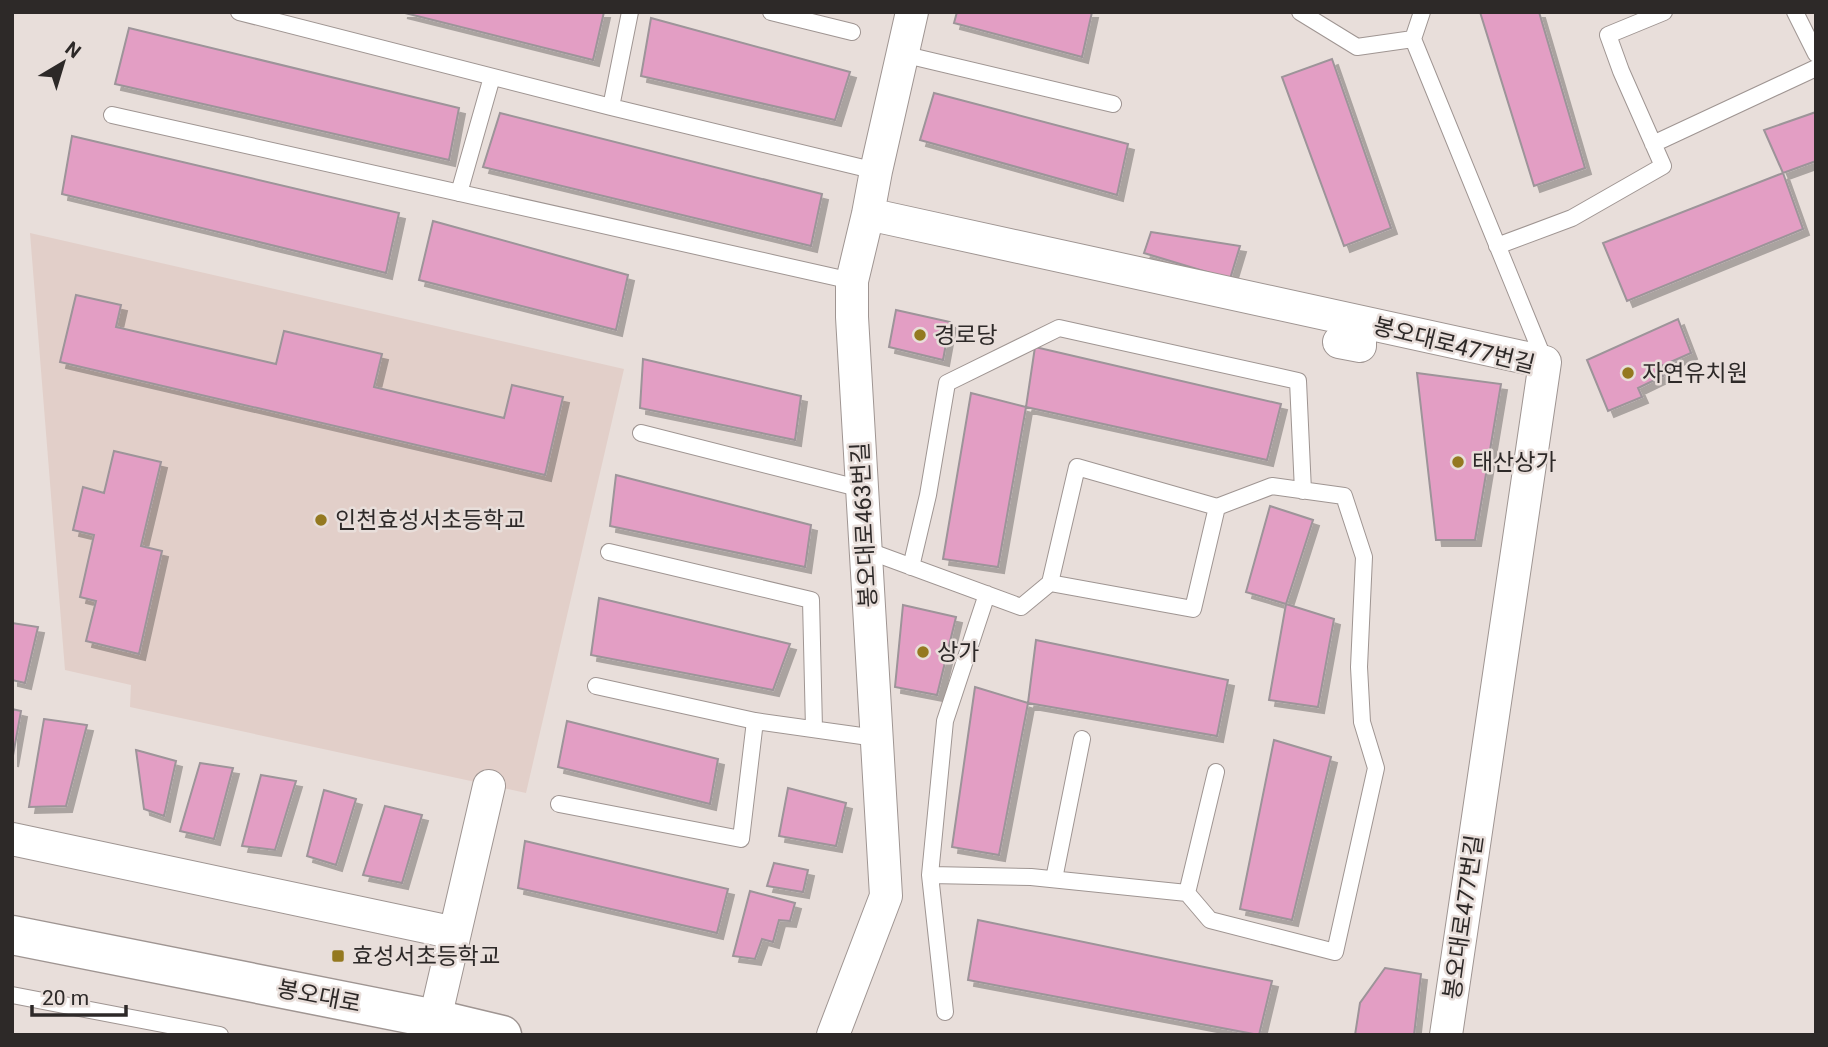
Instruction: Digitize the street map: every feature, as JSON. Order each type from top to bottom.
[{"type":"main road","name":"봉오대로","points":[[12,935],[435,1019],[502,1035]]},
{"type":"street","name":"봉오대로463번길","points":[[833,1035],[886,896],[852,281],[912,12]]},
{"type":"street","name":"봉오대로477번길","points":[[869,214],[1349,332],[1545,362],[1446,1035]]},
{"type":"street","points":[[435,1019],[489,786]]},
{"type":"street","points":[[12,839],[455,933]]},
{"type":"lane","points":[[239,12],[876,171]]},
{"type":"lane","points":[[611,107],[630,12]]},
{"type":"lane","points":[[771,12],[852,32]]},
{"type":"lane","points":[[1300,12],[1357,47],[1413,39]]},
{"type":"lane","points":[[1422,12],[1413,39],[1545,362]]},
{"type":"lane","points":[[1497,246],[1572,218],[1663,166],[1608,35],[1664,12]]},
{"type":"lane","points":[[1795,12],[1816,54]]},
{"type":"lane","points":[[902,54],[1113,104]]},
{"type":"lane","points":[[1653,144],[1816,68]]},
{"type":"lane","points":[[459,193],[492,77]]},
{"type":"lane","points":[[111,115],[852,281]]},
{"type":"lane","points":[[911,567],[928,495],[947,383],[1059,328],[1298,381],[1303,491]]},
{"type":"lane","points":[[641,433],[862,489]]},
{"type":"lane","points":[[866,550],[1021,607],[1050,583],[1077,467],[1217,507],[1272,486],[1344,496],[1364,557],[1359,667],[1362,722],[1376,768],[1335,952],[1210,920],[1187,893],[1031,877],[930,875]]},
{"type":"lane","points":[[1050,583],[1193,609],[1217,507]]},
{"type":"lane","points":[[610,552],[811,600],[814,729]]},
{"type":"lane","points":[[945,1012],[930,875],[945,722],[987,594]]},
{"type":"lane","points":[[596,686],[755,720],[876,738]]},
{"type":"lane","points":[[559,804],[741,839],[755,720]]},
{"type":"lane","points":[[1054,879],[1082,738]]},
{"type":"lane","points":[[1187,893],[1216,772]]},
{"type":"lane","points":[[12,995],[220,1035]]},
{"type":"shaded area","name":"인천효성서초등학교","points":[[30,233],[624,369],[526,793],[130,707],[131,685],[65,670]]},
{"type":"building","points":[[401,12],[604,12],[593,60]]},
{"type":"building","points":[[957,12],[1092,12],[1082,57],[954,23]]},
{"type":"building","points":[[1480,12],[1539,12],[1585,168],[1534,186]]},
{"type":"building","points":[[651,18],[850,72],[835,120],[641,76]]},
{"type":"building","points":[[129,28],[459,108],[449,160],[115,84]]},
{"type":"building","points":[[1332,59],[1391,228],[1344,246],[1282,77]]},
{"type":"building","points":[[934,93],[1128,144],[1117,195],[920,140]]},
{"type":"building","points":[[1816,112],[1816,161],[1783,173],[1764,130]]},
{"type":"building","points":[[500,113],[822,194],[811,246],[483,167]]},
{"type":"building","points":[[72,136],[399,213],[386,273],[62,194]]},
{"type":"building","points":[[1783,173],[1803,229],[1627,301],[1603,243]]},
{"type":"building","points":[[433,221],[628,275],[616,330],[419,280]]},
{"type":"building","points":[[1151,232],[1240,246],[1230,279],[1144,253]]},
{"type":"building","points":[[76,295],[121,305],[116,327],[276,364],[284,331],[382,354],[374,387],[504,418],[512,385],[563,397],[545,475],[60,362]]},
{"type":"building","name":"경로당","points":[[896,310],[950,322],[943,360],[889,347]]},
{"type":"building","name":"자연유치원","points":[[1678,319],[1691,353],[1659,367],[1663,376],[1638,388],[1642,397],[1608,411],[1587,360]]},
{"type":"building","points":[[1035,347],[1281,404],[1267,460],[1026,407]]},
{"type":"building","points":[[643,359],[801,396],[795,440],[640,408]]},
{"type":"building","name":"태산상가","points":[[1417,373],[1501,384],[1475,540],[1436,540]]},
{"type":"building","points":[[971,393],[1026,407],[998,567],[943,559]]},
{"type":"building","points":[[114,451],[161,462],[141,546],[162,551],[139,654],[86,641],[96,601],[80,597],[94,535],[73,530],[83,487],[104,493]]},
{"type":"building","points":[[616,475],[811,525],[805,567],[610,526]]},
{"type":"building","points":[[1270,506],[1313,520],[1286,604],[1246,592]]},
{"type":"building","points":[[599,598],[790,644],[773,690],[591,655]]},
{"type":"building","points":[[1286,604],[1334,619],[1318,707],[1269,700]]},
{"type":"building","name":"상가","points":[[903,605],[956,617],[937,695],[895,687]]},
{"type":"building","points":[[12,623],[38,627],[25,683],[12,680]]},
{"type":"building","points":[[1036,640],[1228,680],[1217,736],[1028,703]]},
{"type":"building","points":[[975,687],[1028,703],[999,855],[952,847]]},
{"type":"building","points":[[12,709],[21,711],[12,761]]},
{"type":"building","points":[[44,719],[87,725],[66,806],[29,807]]},
{"type":"building","points":[[567,721],[718,759],[710,804],[558,767]]},
{"type":"building","points":[[1274,740],[1331,757],[1292,920],[1240,909]]},
{"type":"building","points":[[136,750],[176,761],[164,816],[144,809]]},
{"type":"building","points":[[200,763],[233,768],[214,839],[180,831]]},
{"type":"building","points":[[261,775],[296,781],[275,850],[242,846]]},
{"type":"building","points":[[788,788],[846,803],[836,846],[779,836]]},
{"type":"building","points":[[324,790],[356,799],[336,865],[307,856]]},
{"type":"building","points":[[385,806],[422,815],[402,883],[363,875]]},
{"type":"building","points":[[525,841],[728,889],[717,933],[518,888]]},
{"type":"building","points":[[774,863],[808,870],[803,892],[767,886]]},
{"type":"building","points":[[750,891],[795,903],[790,921],[779,920],[773,942],[762,939],[755,959],[733,956]]},
{"type":"building","points":[[978,920],[1272,981],[1259,1035],[968,980]]},
{"type":"building","points":[[1385,968],[1421,974],[1414,1035],[1355,1035],[1360,1003]]},
{"type":"place","name":"경로당","points":[[920,335]]},
{"type":"place","name":"자연유치원","points":[[1628,373]]},
{"type":"place","name":"태산상가","points":[[1458,462]]},
{"type":"place","name":"인천효성서초등학교","points":[[321,520]]},
{"type":"place","name":"상가","points":[[923,652]]},
{"type":"place","name":"효성서초등학교","points":[[338,956]]}]
